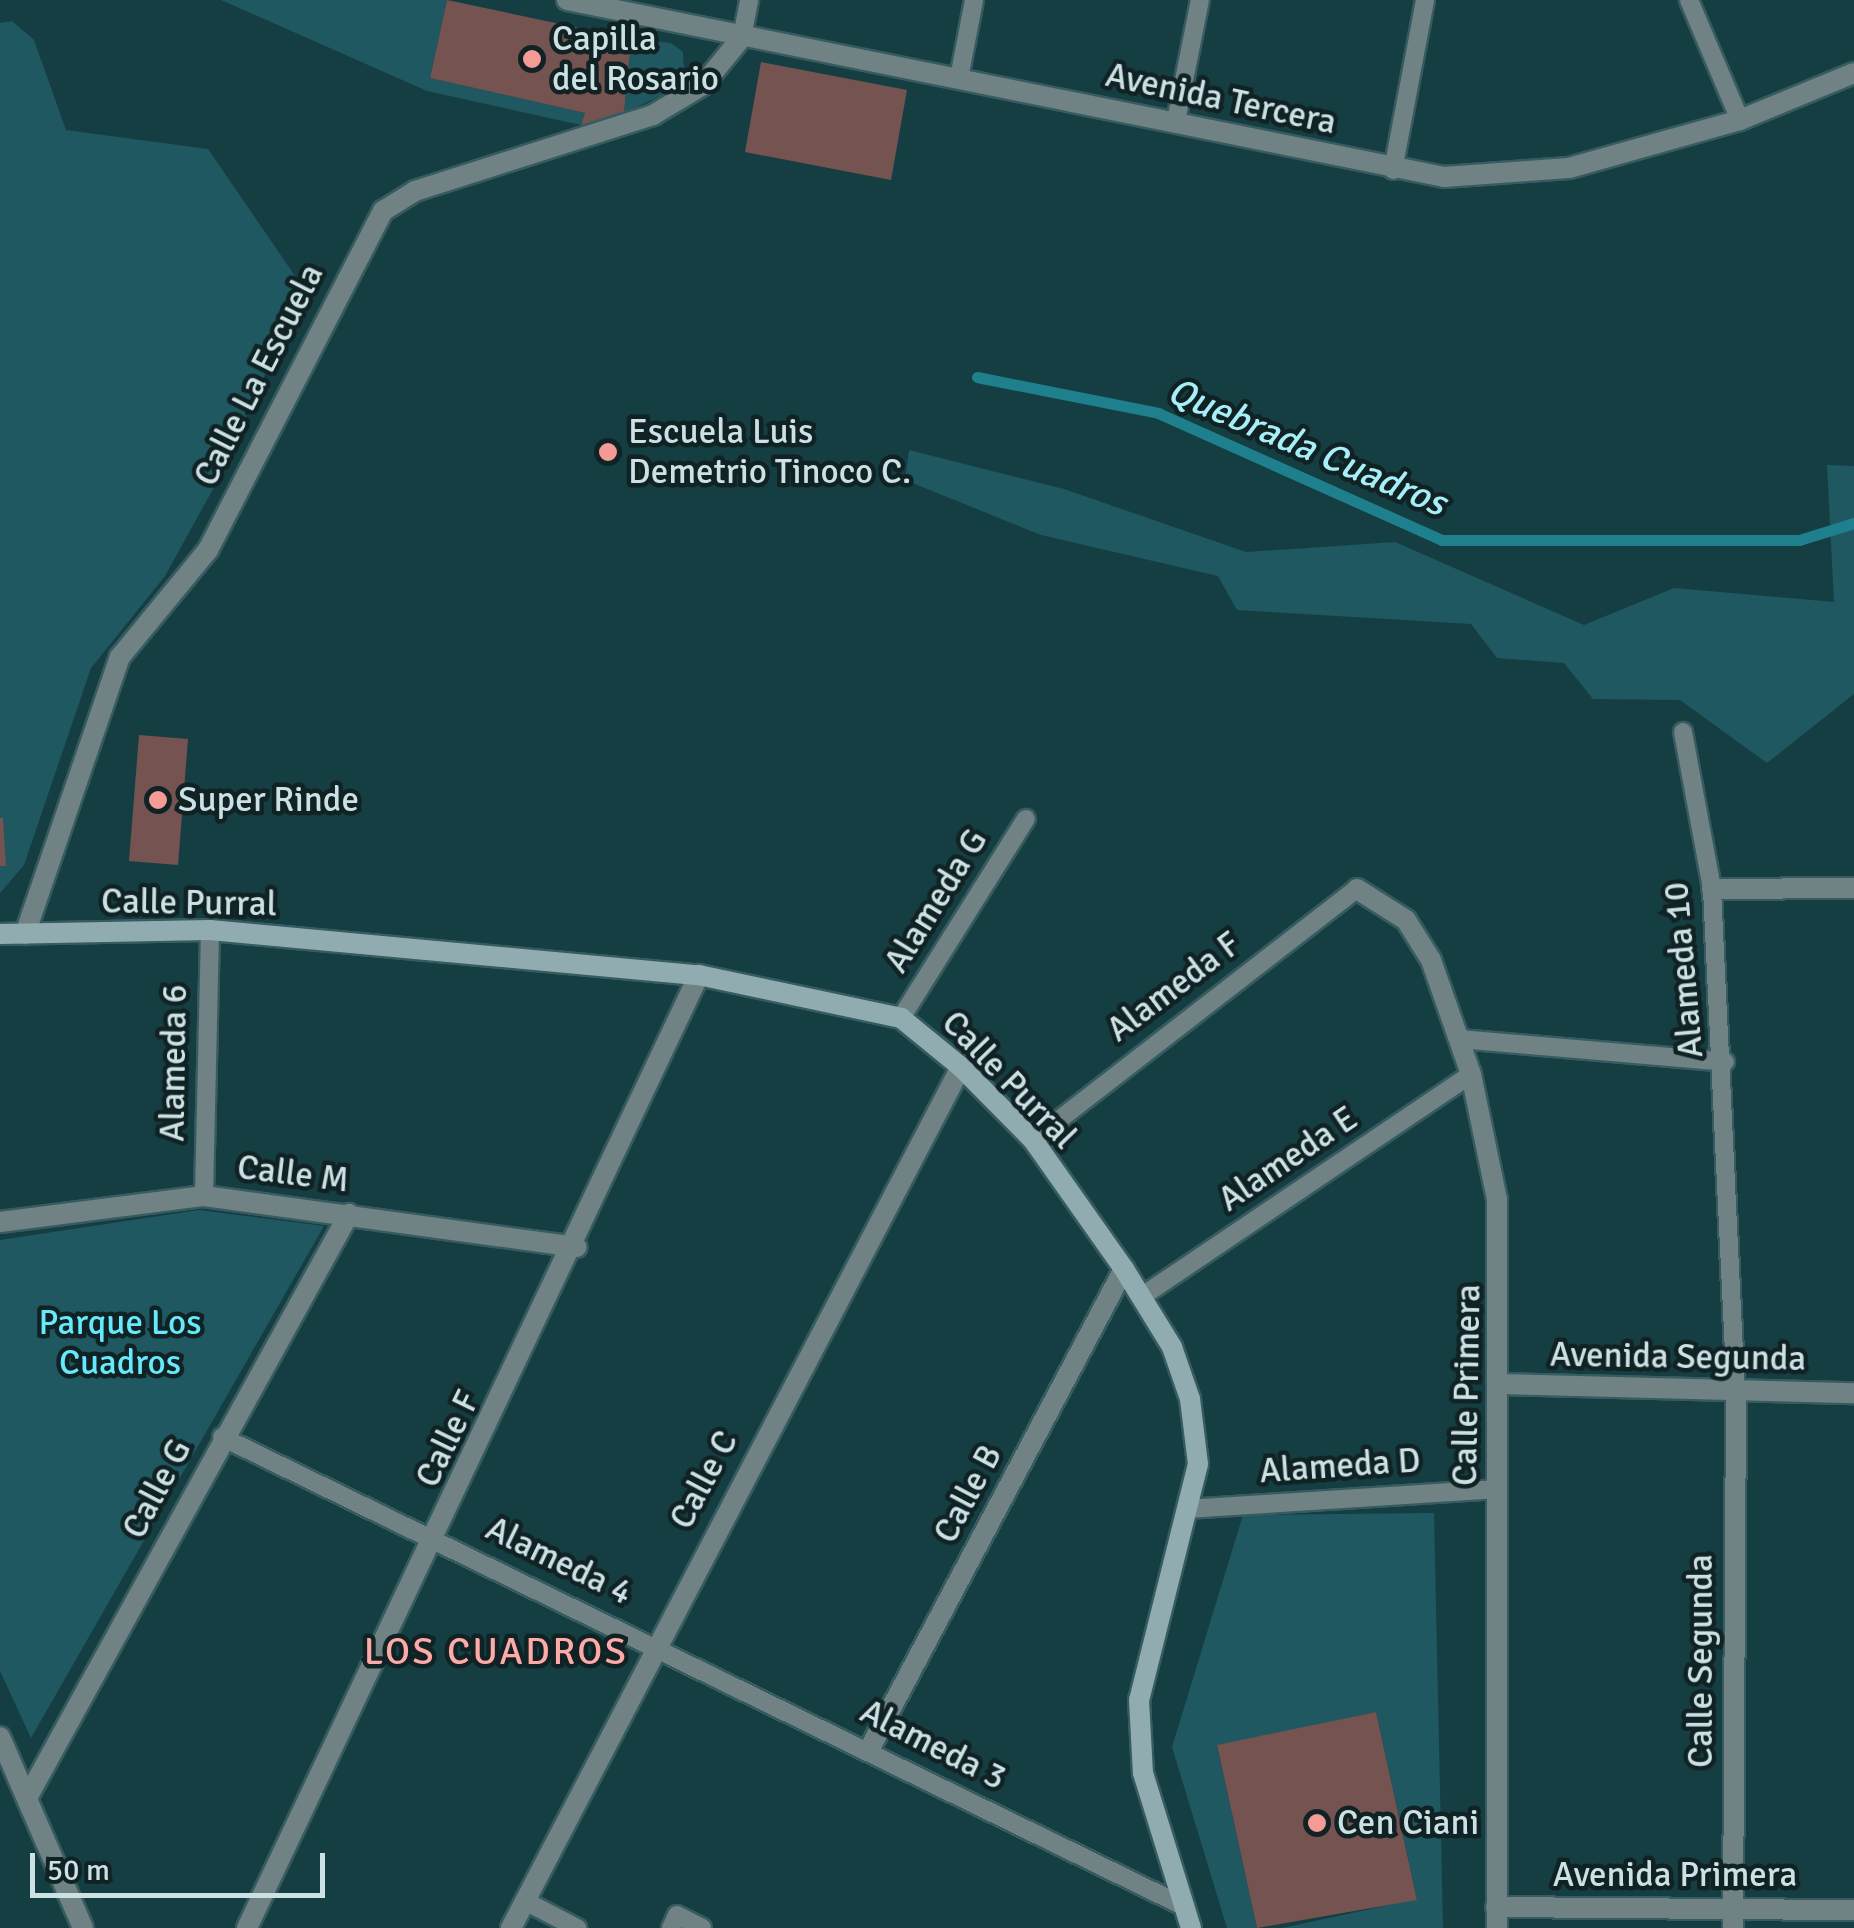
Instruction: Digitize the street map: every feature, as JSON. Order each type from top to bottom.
[{"type":"street","name":"Avenida Tercera","points":[[567,0],[1176,121],[1394,170],[1504,177],[1568,168],[1740,120],[1854,73]]},
{"type":"street","name":"Calle La Escuela","points":[[24,934],[120,657],[208,550],[384,211],[416,191],[653,114],[703,85],[742,37]]},
{"type":"street","points":[[1712,889],[1854,888]]},
{"type":"street","name":"Calle Primera","points":[[1356,889],[1406,920],[1471,1074],[1497,1200],[1501,1384],[1497,1489],[1497,1918]]},
{"type":"street","name":"Calle Purral","points":[[0,934],[210,930],[699,975],[901,1018],[961,1066],[1033,1140],[1124,1269],[1190,1399],[1198,1464],[1139,1700],[1143,1772],[1191,1928]]},
{"type":"street","name":"Calle F","points":[[248,1928],[577,1246],[699,975]]},
{"type":"street","name":"Calle C","points":[[512,1928],[654,1643],[961,1066]]},
{"type":"street","name":"Calle M","points":[[0,1222],[204,1196],[577,1246]]},
{"type":"street","name":"Calle G","points":[[27,1798],[222,1437],[349,1214]]},
{"type":"street","name":"Calle B","points":[[870,1748],[1124,1269]]},
{"type":"street","name":"Avenida Segunda","points":[[1501,1384],[1736,1394],[1854,1393]]},
{"type":"street","name":"Calle Segunda","points":[[1733,1928],[1736,1394]]},
{"type":"street","points":[[0,1737],[83,1928]]},
{"type":"street","name":"Avenida Primera","points":[[1497,1918],[1732,1906],[1854,1910]]},
{"type":"lane","points":[[742,37],[749,0]]},
{"type":"lane","points":[[959,78],[974,0]]},
{"type":"lane","points":[[1176,121],[1200,0]]},
{"type":"lane","points":[[1394,170],[1425,0]]},
{"type":"lane","points":[[1689,0],[1740,120]]},
{"type":"lane","name":"Alameda 10","points":[[1683,732],[1712,889],[1725,1062],[1736,1394]]},
{"type":"lane","name":"Alameda G","points":[[901,1018],[1026,818]]},
{"type":"lane","name":"Alameda F","points":[[1033,1140],[1356,889]]},
{"type":"lane","name":"Alameda 6","points":[[204,1196],[210,930]]},
{"type":"lane","points":[[1459,1039],[1725,1062]]},
{"type":"lane","name":"Alameda E","points":[[1141,1297],[1471,1074]]},
{"type":"lane","name":"Alameda 4","points":[[222,1437],[654,1643]]},
{"type":"lane","name":"Alameda D","points":[[1188,1508],[1497,1489]]},
{"type":"lane","name":"Alameda 3","points":[[654,1643],[1183,1906]]},
{"type":"lane","points":[[525,1901],[577,1928]]},
{"type":"lane","points":[[670,1928],[677,1915],[702,1928]]},
{"type":"green space","points":[[221,0],[447,0],[430,78],[585,113],[581,125],[427,91]]},
{"type":"green space","points":[[12,21],[34,40],[66,130],[208,149],[304,289],[212,491],[165,576],[91,668],[24,865],[0,893],[0,23]]},
{"type":"green space","points":[[631,39],[671,43],[683,52],[684,74],[677,88],[624,113]]},
{"type":"green space","points":[[909,450],[1064,489],[1246,552],[1395,542],[1584,625],[1674,588],[1834,602],[1827,465],[1854,466],[1854,694],[1767,763],[1680,700],[1593,699],[1564,663],[1497,658],[1471,624],[1237,610],[1218,576],[1041,535],[905,480]]},
{"type":"green space","name":"Parque Los Cuadros","points":[[199,1210],[324,1226],[31,1738],[0,1671],[0,1240]]},
{"type":"green space","points":[[1434,1513],[1443,1928],[1282,1928],[1417,1899],[1376,1712],[1217,1746],[1257,1928],[1227,1928],[1172,1747],[1243,1515]]},
{"type":"building","name":"Capilla del Rosario","points":[[447,0],[631,39],[624,113],[581,125],[585,113],[430,78]]},
{"type":"building","points":[[761,62],[907,90],[891,180],[745,152]]},
{"type":"building","name":"Super Rinde","points":[[139,735],[188,739],[178,865],[129,861]]},
{"type":"building","points":[[3,818],[6,866],[0,866]]},
{"type":"building","name":"Cen Ciani","points":[[1376,1712],[1417,1900],[1257,1928],[1217,1745]]},
{"type":"waterway","name":"Quebrada Cuadros","points":[[977,377],[1158,413],[1442,540],[1799,540],[1854,523]]},
{"type":"place","name":"Capilla del Rosario","points":[[532,59]]},
{"type":"place","name":"Escuela Luis Demetrio Tinoco C.","points":[[608,452]]},
{"type":"place","name":"Super Rinde","points":[[158,800]]},
{"type":"place","name":"Cen Ciani","points":[[1317,1823]]},
{"type":"district","name":"LOS CUADROS","points":[[496,1652]]}]
